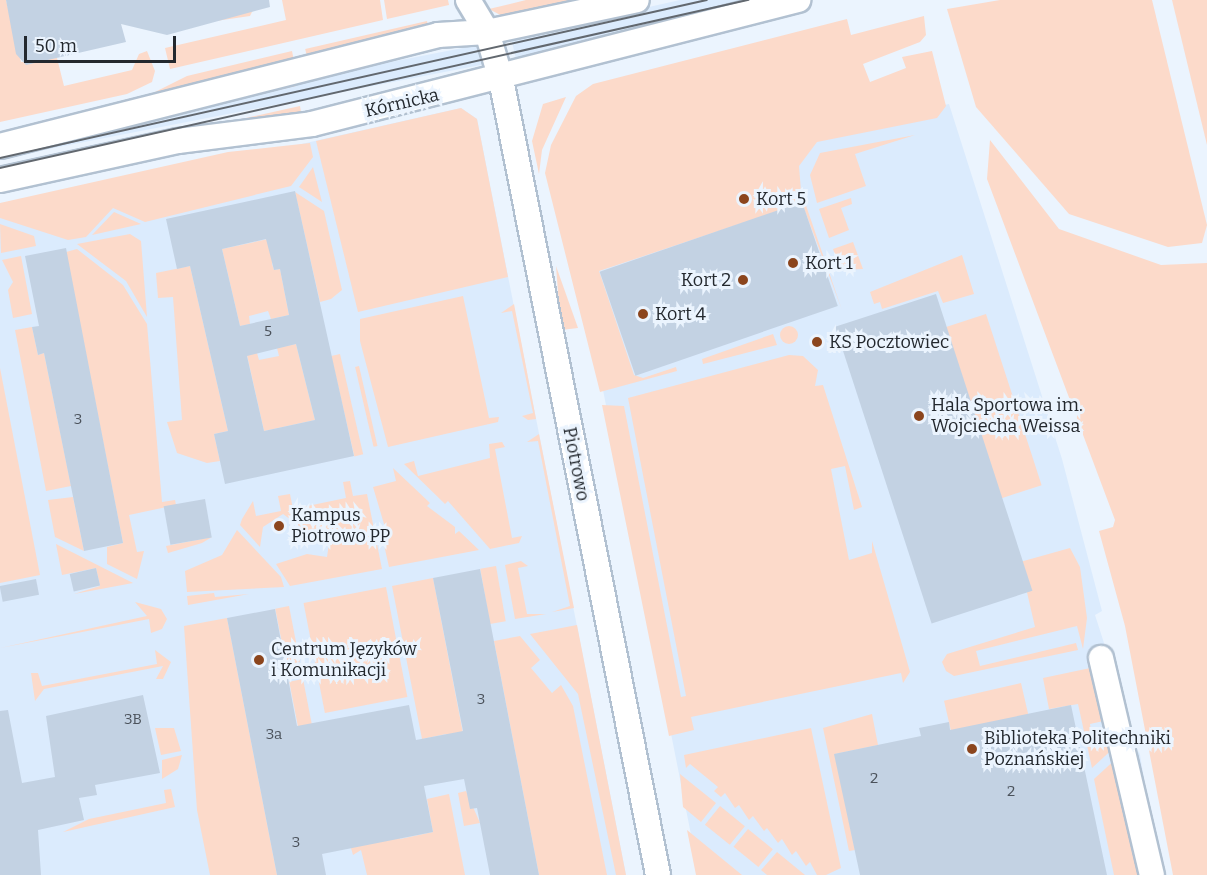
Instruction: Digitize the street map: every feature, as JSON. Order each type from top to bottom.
[{"type":"street","name":"Piotrowo","points":[[468,0],[490,43],[501,79],[658,875]]},
{"type":"street","points":[[0,146],[302,66],[463,30],[490,43],[637,0]]},
{"type":"street","name":"Kórnicka","points":[[0,180],[178,141],[312,124],[501,79],[538,63],[798,0]]},
{"type":"street","points":[[1101,658],[1152,875]]},
{"type":"shaded area","points":[[0,0],[6,0],[21,62],[57,58],[64,86],[132,70],[139,54],[147,51],[155,71],[152,82],[127,94],[0,122]]},
{"type":"shaded area","points":[[282,0],[380,0],[383,20],[170,69],[165,48],[286,20]]},
{"type":"shaded area","points":[[384,0],[448,0],[449,5],[387,19]]},
{"type":"shaded area","points":[[526,0],[594,0],[506,18],[489,9]]},
{"type":"shaded area","points":[[680,0],[773,0],[516,59],[511,38]]},
{"type":"shaded area","points":[[1000,0],[1152,0],[1207,225],[1202,243],[1168,247],[1069,214],[976,107],[947,9]]},
{"type":"shaded area","points":[[1172,0],[1207,0],[1207,145]]},
{"type":"shaded area","points":[[253,10],[250,16],[202,23]]},
{"type":"shaded area","points":[[924,16],[926,35],[920,42],[863,64],[870,82],[906,68],[902,57],[932,51],[946,106],[937,118],[817,142],[799,166],[801,191],[842,310],[802,203],[599,271],[634,375],[643,378],[676,367],[677,371],[600,392],[545,173],[551,145],[576,96],[593,84],[847,19],[851,35]]},
{"type":"shaded area","points":[[427,21],[429,30],[307,58],[305,49]]},
{"type":"shaded area","points":[[478,45],[482,65],[1,158],[0,138]]},
{"type":"shaded area","points":[[292,51],[294,61],[0,141],[0,133],[131,104],[187,76]]},
{"type":"shaded area","points":[[293,74],[296,86],[217,104],[216,102]]},
{"type":"shaded area","points":[[566,97],[542,150],[539,174],[532,141],[543,104]]},
{"type":"shaded area","points":[[949,104],[1062,459],[1102,611],[1095,615],[1140,755],[1160,875],[699,875],[563,188]]},
{"type":"shaded area","points":[[300,106],[302,118],[232,124],[232,121]]},
{"type":"shaded area","name":"Kampus Piotrowo PP","points":[[461,108],[477,119],[626,875],[0,875],[0,212]]},
{"type":"shaded area","points":[[461,108],[477,119],[508,277],[358,312],[316,141]]},
{"type":"shaded area","points":[[915,135],[855,154],[866,186],[817,203],[810,175],[820,153]]},
{"type":"shaded area","points":[[990,140],[1059,229],[1161,265],[1207,263],[1207,875],[1173,875],[1125,626],[1099,531],[1113,527],[1115,520],[987,179]]},
{"type":"shaded area","points":[[310,143],[313,157],[291,186],[145,222],[113,208],[86,237],[68,240],[0,218],[0,203],[228,152]]},
{"type":"shaded area","points":[[313,167],[322,202],[299,187]]},
{"type":"shaded area","points":[[295,192],[324,211],[342,290],[331,299],[320,302]]},
{"type":"shaded area","points":[[851,198],[852,204],[841,208],[849,230],[829,238],[819,209]]},
{"type":"shaded area","points":[[114,212],[141,224],[92,235]]},
{"type":"shaded area","points":[[0,224],[34,236],[36,246],[1,253]]},
{"type":"shaded area","points":[[130,234],[141,241],[147,317],[126,281],[77,244]]},
{"type":"shaded area","points":[[273,238],[272,264],[274,270],[280,269],[289,315],[271,319],[268,311],[249,316],[250,324],[240,326],[222,249]]},
{"type":"shaded area","points":[[853,242],[863,269],[840,270],[833,249]]},
{"type":"shaded area","points":[[77,249],[123,285],[147,324],[162,502],[175,500],[176,505],[129,515],[137,552],[144,551],[137,579],[107,564],[107,547],[123,543],[66,252]]},
{"type":"shaded area","points":[[962,255],[974,294],[943,303],[938,291],[882,309],[880,302],[874,304],[870,292]]},
{"type":"shaded area","points":[[21,256],[32,314],[13,318],[8,290],[13,282],[2,260]]},
{"type":"shaded area","points":[[190,266],[228,431],[214,434],[220,461],[207,463],[177,453],[167,422],[182,420],[173,297],[158,298],[156,273]]},
{"type":"shaded area","points":[[556,266],[578,328],[561,330]]},
{"type":"shaded area","points":[[463,296],[489,418],[499,417],[498,422],[388,447],[360,341],[360,319]]},
{"type":"shaded area","points":[[514,304],[536,419],[528,420],[522,416],[533,413],[512,311],[501,313]]},
{"type":"shaded area","points":[[986,314],[1042,485],[1002,498],[946,327]]},
{"type":"shaded area","points":[[789,326],[795,329],[798,335],[795,341],[789,344],[783,341],[780,335],[783,329]]},
{"type":"shaded area","points":[[32,327],[38,355],[44,353],[71,486],[46,491],[15,330]]},
{"type":"shaded area","points":[[773,334],[777,345],[703,364],[702,359]]},
{"type":"shaded area","points":[[296,344],[315,420],[264,431],[247,355],[257,353],[259,360],[279,356],[277,348]]},
{"type":"shaded area","points":[[340,354],[363,454],[354,456],[331,356]]},
{"type":"shaded area","points":[[789,355],[803,356],[818,370],[815,386],[823,385],[862,507],[854,510],[845,466],[831,469],[849,560],[872,553],[872,541],[910,672],[903,683],[901,673],[691,717],[694,730],[669,736],[602,405],[624,406],[681,697],[686,696],[628,398]]},
{"type":"shaded area","points":[[359,366],[377,446],[374,447],[355,367]]},
{"type":"shaded area","points":[[0,368],[40,575],[0,583]]},
{"type":"shaded area","points":[[539,434],[574,608],[552,612],[570,606],[538,441],[527,442]]},
{"type":"shaded area","points":[[502,442],[505,447],[495,449],[512,538],[522,536],[519,543],[490,549],[448,501],[445,504],[404,464],[414,461],[418,476],[490,458],[489,444]]},
{"type":"shaded area","points":[[393,468],[430,503],[427,506],[455,527],[455,534],[459,531],[479,550],[389,567],[382,536],[387,534],[373,487],[396,481]]},
{"type":"shaded area","points":[[350,481],[353,496],[367,494],[382,569],[290,586],[276,564],[307,554],[327,557],[330,537],[310,534],[283,514],[263,527],[260,547],[240,525],[242,519],[253,501],[256,516],[281,511],[278,496],[290,494],[293,509],[346,498],[343,482]]},
{"type":"shaded area","points":[[73,497],[84,551],[55,537],[48,500]]},
{"type":"shaded area","points":[[237,530],[281,577],[284,587],[187,592],[185,571],[222,555]]},
{"type":"shaded area","points":[[212,537],[202,543],[168,553],[166,546]]},
{"type":"shaded area","points":[[56,544],[133,583],[74,594],[100,586],[96,568],[62,575]]},
{"type":"shaded area","points":[[1070,548],[1080,567],[1087,618],[1083,649],[1077,626],[976,651],[980,666],[1076,643],[1078,650],[954,676],[946,671],[942,662],[947,654],[1035,627],[1020,562]]},
{"type":"shaded area","points":[[521,561],[528,566],[518,568],[527,614],[546,614],[515,619],[505,565]]},
{"type":"shaded area","points":[[496,566],[506,621],[490,624],[480,569]]},
{"type":"shaded area","points":[[433,578],[468,759],[446,734],[422,739],[392,586]]},
{"type":"shaded area","points":[[386,587],[407,697],[325,713],[304,603]]},
{"type":"shaded area","points":[[214,593],[215,597],[249,594],[188,605],[187,596]]},
{"type":"shaded area","points":[[135,602],[161,609],[167,619],[162,629],[151,633],[149,619],[0,648],[147,616]]},
{"type":"shaded area","points":[[289,606],[300,662],[286,665],[275,609]]},
{"type":"shaded area","points":[[227,618],[277,875],[210,875],[197,810],[184,626]]},
{"type":"shaded area","points":[[577,625],[626,875],[616,875],[578,694],[530,634]]},
{"type":"shaded area","points":[[520,636],[540,660],[531,668],[552,693],[561,685],[573,706],[607,875],[539,875],[494,641]]},
{"type":"shaded area","points":[[155,650],[171,662],[163,679],[156,679],[163,666],[44,689],[35,701],[31,673],[38,673],[42,686],[157,664]]},
{"type":"shaded area","points":[[1095,667],[1108,720],[1090,724],[1092,737],[1111,734],[1117,745],[1092,768],[1078,704],[1049,709],[1043,678]]},
{"type":"shaded area","points":[[303,679],[324,787],[310,790],[289,682]]},
{"type":"shaded area","points":[[1021,683],[1028,714],[951,732],[944,701]]},
{"type":"shaded area","points":[[872,714],[878,745],[835,754],[855,850],[849,851],[823,728]]},
{"type":"shaded area","points":[[155,728],[174,728],[181,751],[161,755]]},
{"type":"shaded area","points":[[811,728],[841,868],[826,875],[817,875],[810,862],[806,866],[796,851],[792,855],[782,839],[778,843],[767,828],[764,831],[753,816],[749,820],[739,805],[735,808],[725,793],[721,797],[714,791],[718,787],[690,764],[686,768],[684,755]]},
{"type":"shaded area","points":[[182,755],[178,769],[162,779],[162,760]]},
{"type":"shaded area","points":[[1118,757],[1144,875],[1114,875],[1094,779]]},
{"type":"shaded area","points":[[680,774],[716,803],[701,822],[683,807]]},
{"type":"shaded area","points":[[171,789],[175,807],[63,832],[89,819],[166,803],[164,790]]},
{"type":"shaded area","points":[[466,791],[480,823],[464,826],[458,793]]},
{"type":"shaded area","points":[[449,794],[465,875],[367,875],[361,850],[353,855],[351,848],[393,802],[400,839],[433,832],[427,799]]},
{"type":"shaded area","points":[[720,806],[745,826],[730,845],[705,825]]},
{"type":"shaded area","points":[[748,829],[773,849],[758,867],[734,847]]},
{"type":"shaded area","points":[[687,830],[742,875],[696,875]]},
{"type":"shaded area","points":[[777,852],[805,875],[767,875],[761,870]]},
{"type":"building","points":[[6,0],[269,0],[270,7],[167,35],[121,24],[126,42],[26,65],[16,54]]},
{"type":"building","points":[[295,191],[354,456],[225,484],[214,434],[228,431],[190,266],[177,269],[166,219]],"holes":[[[266,239],[274,270],[280,269],[289,315],[240,326],[222,249]],[[296,344],[315,420],[264,431],[247,356]]]},
{"type":"building","points":[[802,202],[838,306],[635,376],[600,272]]},
{"type":"building","points":[[66,248],[123,543],[84,551],[44,353],[38,355],[32,327],[39,326],[25,256]]},
{"type":"building","name":"Hala Sportowa im. Wojciecha Weissa","points":[[936,294],[1032,591],[932,623],[835,327]]},
{"type":"building","points":[[205,499],[212,537],[170,545],[164,506]]},
{"type":"building","points":[[96,568],[100,586],[74,592],[70,574]]},
{"type":"building","points":[[480,569],[539,875],[490,875],[477,808],[470,809],[464,779],[424,786],[433,832],[322,854],[326,875],[277,875],[227,618],[275,609],[297,726],[409,705],[416,740],[463,731],[433,578]]},
{"type":"building","points":[[36,579],[39,595],[3,602],[0,586]]},
{"type":"building","points":[[143,695],[160,773],[95,785],[97,795],[79,798],[84,820],[38,830],[41,875],[0,875],[0,711],[8,710],[22,783],[55,777],[46,716]]},
{"type":"building","points":[[1071,705],[1107,875],[860,875],[834,754],[921,736],[919,728],[949,722],[950,730]]},
{"type":"tram line","points":[[0,158],[707,0]]},
{"type":"tram line","points":[[0,168],[748,0]]},
{"type":"place","name":"Kort 5","points":[[744,199]]},
{"type":"place","name":"Kort 1","points":[[793,263]]},
{"type":"place","name":"Kort 2","points":[[743,280]]},
{"type":"place","name":"Kort 4","points":[[643,314]]},
{"type":"place","name":"KS Pocztowiec","points":[[817,342]]},
{"type":"place","name":"Hala Sportowa im. Wojciecha Weissa","points":[[919,416]]},
{"type":"place","name":"Kampus Piotrowo PP","points":[[279,526]]},
{"type":"place","name":"Centrum Języków i Komunikacji","points":[[259,660]]},
{"type":"place","name":"Biblioteka Politechniki Poznańskiej","points":[[972,749]]}]
